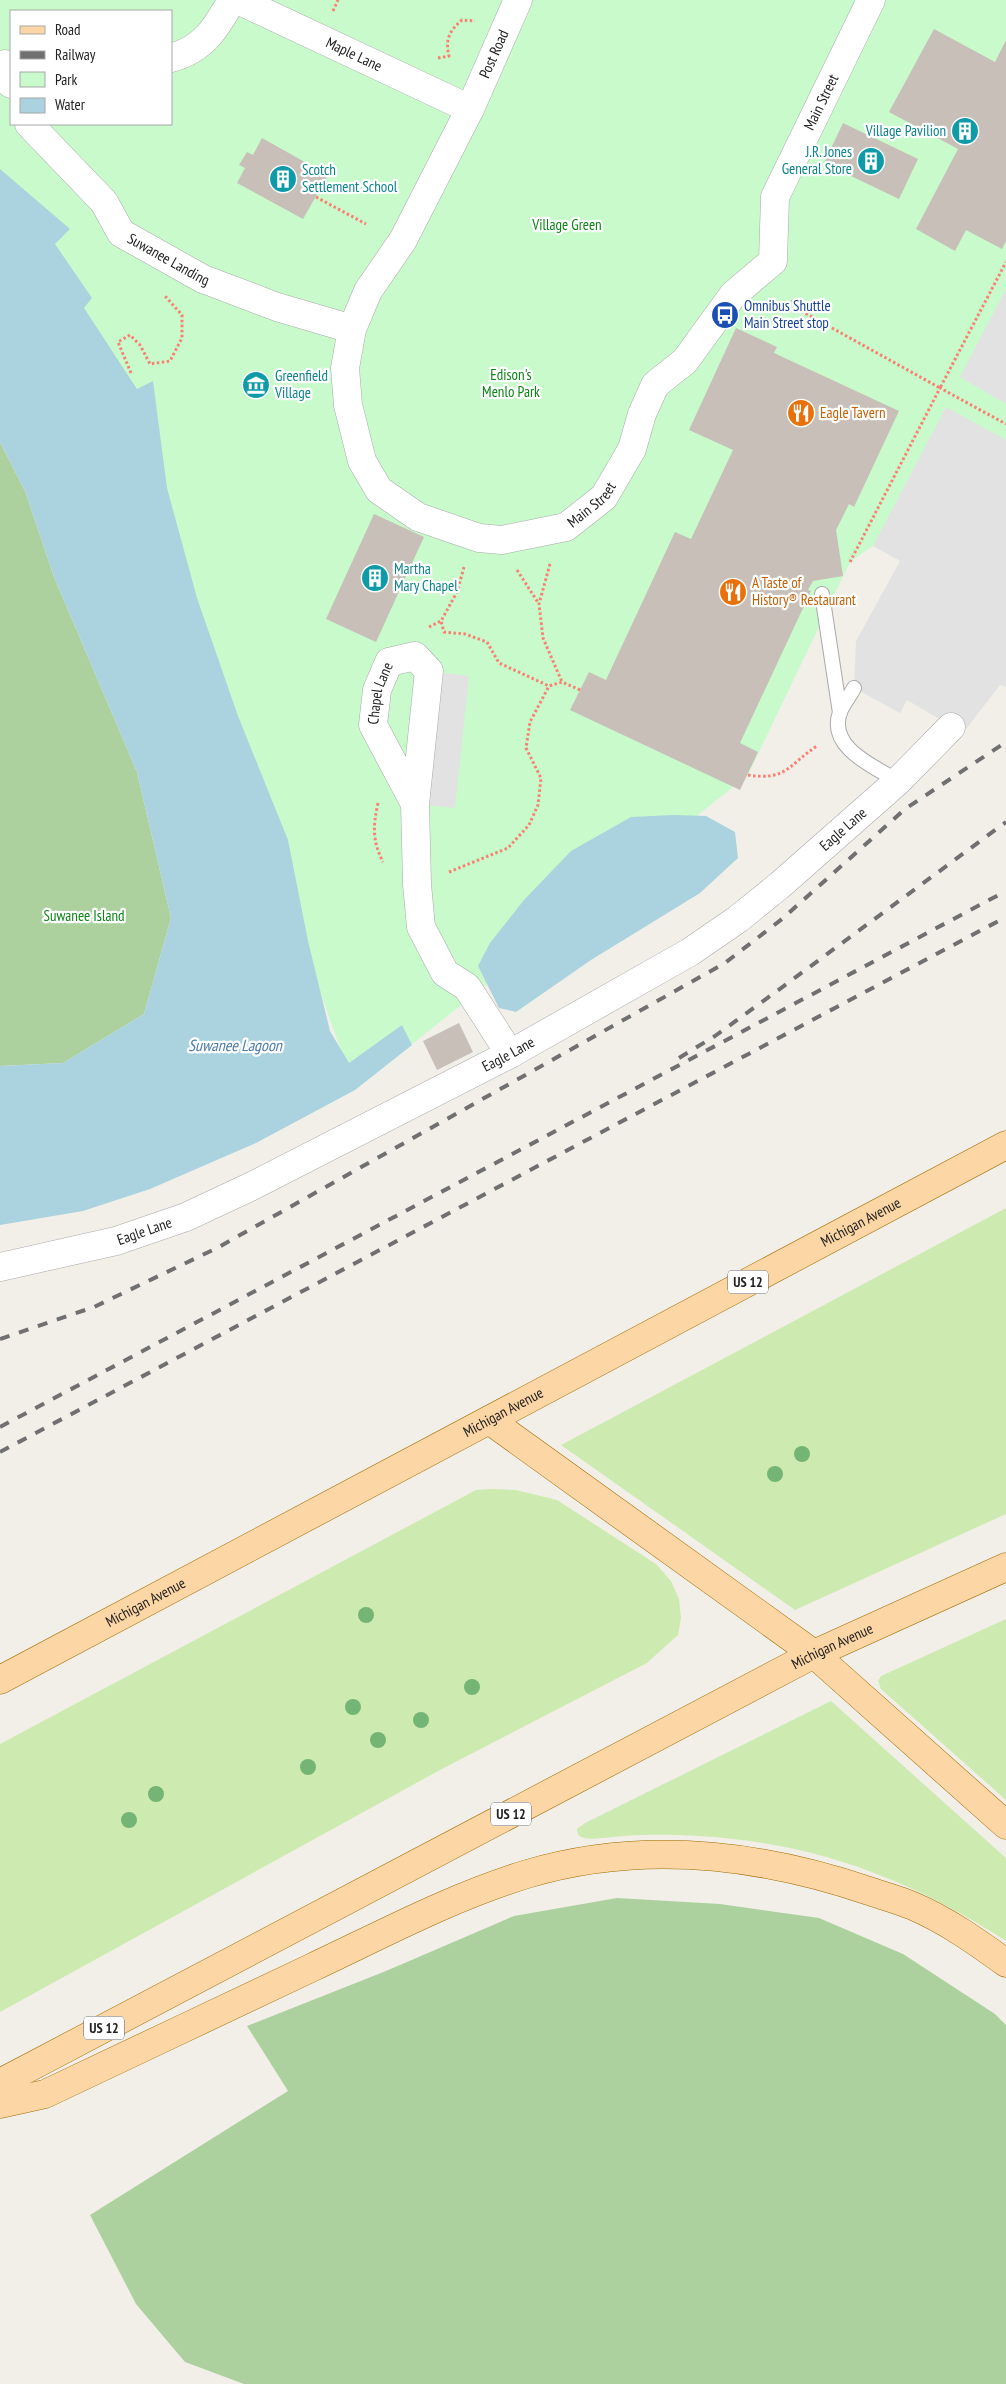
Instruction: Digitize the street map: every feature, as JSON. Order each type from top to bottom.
[{"type":"main road","name":"Michigan Avenue","points":[[0,1680],[1006,1145]]},
{"type":"main road","points":[[489,1420],[814,1654],[1006,1825]]},
{"type":"main road","name":"Michigan Avenue","points":[[0,2083],[814,1654],[1006,1567]]},
{"type":"main road","points":[[0,2104],[45,2094],[448,1903],[515,1878],[588,1860],[653,1854],[678,1854],[735,1858],[777,1864],[833,1879],[915,1906],[970,1937],[1006,1963]]},
{"type":"street","points":[[172,58],[193,49],[208,39],[232,0]]},
{"type":"street","name":"Maple Lane","points":[[238,0],[470,109]]},
{"type":"street","name":"Post Road","points":[[470,109],[518,0]]},
{"type":"street","name":"Main Street","points":[[490,539],[566,527],[604,496],[632,449],[642,414],[654,385],[685,361],[733,295],[773,261],[775,197],[871,0]]},
{"type":"street","points":[[470,109],[403,240],[368,291],[352,329],[345,368],[348,405],[362,461],[379,490],[418,517],[490,539]]},
{"type":"street","name":"Suwanee Landing","points":[[30,125],[104,202],[121,233],[203,279],[277,307],[352,329]]},
{"type":"street","name":"Eagle Lane","points":[[0,1267],[116,1241],[186,1218],[259,1183],[510,1054],[690,952],[738,919],[780,886],[898,781],[951,726]]},
{"type":"street","points":[[415,804],[417,884],[421,927],[445,973],[467,988],[510,1054]]},
{"type":"lane","points":[[822,594],[840,713],[839,733],[849,750],[898,781]]},
{"type":"lane","points":[[840,713],[854,688]]},
{"type":"path","points":[[449,56],[446,42],[454,27],[462,20],[478,22]]},
{"type":"path","points":[[316,197],[366,224]]},
{"type":"path","points":[[850,562],[1006,262]]},
{"type":"path","points":[[131,373],[118,342],[130,335],[140,345],[150,364],[170,361],[182,338],[182,315],[164,295]]},
{"type":"path","points":[[792,300],[796,308],[1006,424]]},
{"type":"path","points":[[562,682],[543,638],[539,604],[550,564],[566,527]]},
{"type":"path","points":[[539,604],[518,571],[490,539],[462,571],[457,592],[440,621],[444,632],[465,634],[487,642],[499,663],[520,675],[549,686],[562,682],[580,690]]},
{"type":"path","points":[[748,775],[766,778],[783,773],[814,747],[839,733]]},
{"type":"green space","name":"Edison's Menlo Park","points":[[0,0],[1006,0],[1006,451],[850,562],[748,775],[355,1090],[55,244],[0,225]]},
{"type":"green space","name":"Suwanee Island","points":[[0,442],[25,491],[54,577],[137,772],[171,918],[144,1014],[63,1063],[0,1066]]},
{"type":"green space","points":[[1006,1208],[1006,1514],[795,1610],[561,1445]]},
{"type":"green space","points":[[476,1490],[516,1490],[557,1500],[656,1564],[671,1581],[679,1599],[681,1618],[678,1635],[647,1663],[440,1770],[0,2012],[0,1744]]},
{"type":"green space","points":[[1006,1619],[1006,1800],[881,1689],[878,1681],[881,1676]]},
{"type":"green space","points":[[831,1701],[1006,1858],[1006,1941],[934,1899],[897,1882],[821,1856],[781,1846],[698,1836],[651,1835],[590,1839],[578,1835],[577,1829],[585,1823]]},
{"type":"green space","points":[[617,1898],[720,1904],[819,1918],[903,1954],[995,2014],[1006,2025],[1006,2384],[244,2384],[185,2362],[136,2304],[90,2215],[288,2091],[247,2026],[386,1971],[514,1916]]},
{"type":"shaded area","points":[[1006,289],[1006,404],[960,377]]},
{"type":"shaded area","points":[[946,407],[1006,440],[1006,687],[1000,685],[963,733],[907,700],[900,713],[854,688],[856,641],[900,561],[873,546]]},
{"type":"shaded area","points":[[429,671],[469,676],[455,808],[415,804]]},
{"type":"water","name":"Suwanee Lagoon","points":[[0,169],[70,229],[55,244],[92,298],[84,308],[137,389],[153,381],[167,488],[197,598],[238,716],[288,840],[308,941],[330,1031],[349,1063],[402,1025],[412,1045],[355,1090],[256,1143],[150,1189],[83,1211],[0,1225],[0,1066],[63,1063],[144,1014],[171,918],[137,772],[54,577],[25,491],[0,442]]},
{"type":"water","points":[[706,816],[735,832],[738,858],[700,893],[591,960],[516,1012],[499,1008],[478,966],[490,943],[524,900],[571,851],[631,817]]},
{"type":"building","name":"Village Pavilion","points":[[934,29],[995,62],[1006,40],[1006,241],[1002,249],[966,230],[955,251],[916,229],[958,149],[889,112]]},
{"type":"building","name":"J.R. Jones General Store","points":[[843,123],[918,159],[899,199],[824,163]]},
{"type":"building","name":"Scotch Settlement School","points":[[262,138],[328,175],[303,219],[237,183],[245,168],[239,165],[247,152],[253,155]]},
{"type":"building","points":[[736,328],[777,347],[774,353],[899,411],[854,507],[849,504],[836,530],[843,576],[813,581],[808,590],[811,591],[740,743],[758,752],[740,790],[570,710],[589,672],[606,680],[675,532],[691,539],[733,450],[689,430]]},
{"type":"building","name":"Martha Mary Chapel","points":[[374,514],[424,537],[376,642],[326,619]]},
{"type":"building","points":[[459,1023],[473,1052],[437,1070],[423,1041]]},
{"type":"railway","points":[[0,1339],[94,1307],[217,1248],[725,963],[782,919],[905,809],[1006,742]]},
{"type":"railway","points":[[679,1058],[715,1036],[1006,822]]},
{"type":"railway","points":[[0,1427],[1006,891]]},
{"type":"railway","points":[[0,1452],[1006,917]]},
{"type":"place","name":"Village Pavilion","points":[[965,131]]},
{"type":"place","name":"J.R. Jones General Store","points":[[871,161]]},
{"type":"place","name":"Scotch Settlement School","points":[[283,179]]},
{"type":"place","name":"Omnibus Shuttle Main Street stop","points":[[725,315]]},
{"type":"place","name":"Greenfield Village","points":[[256,385]]},
{"type":"place","name":"Eagle Tavern","points":[[801,413]]},
{"type":"place","name":"Martha Mary Chapel","points":[[375,578]]},
{"type":"place","name":"A Taste of History® Restaurant","points":[[733,592]]},
{"type":"park label","name":"Village Green","points":[[567,225]]}]
